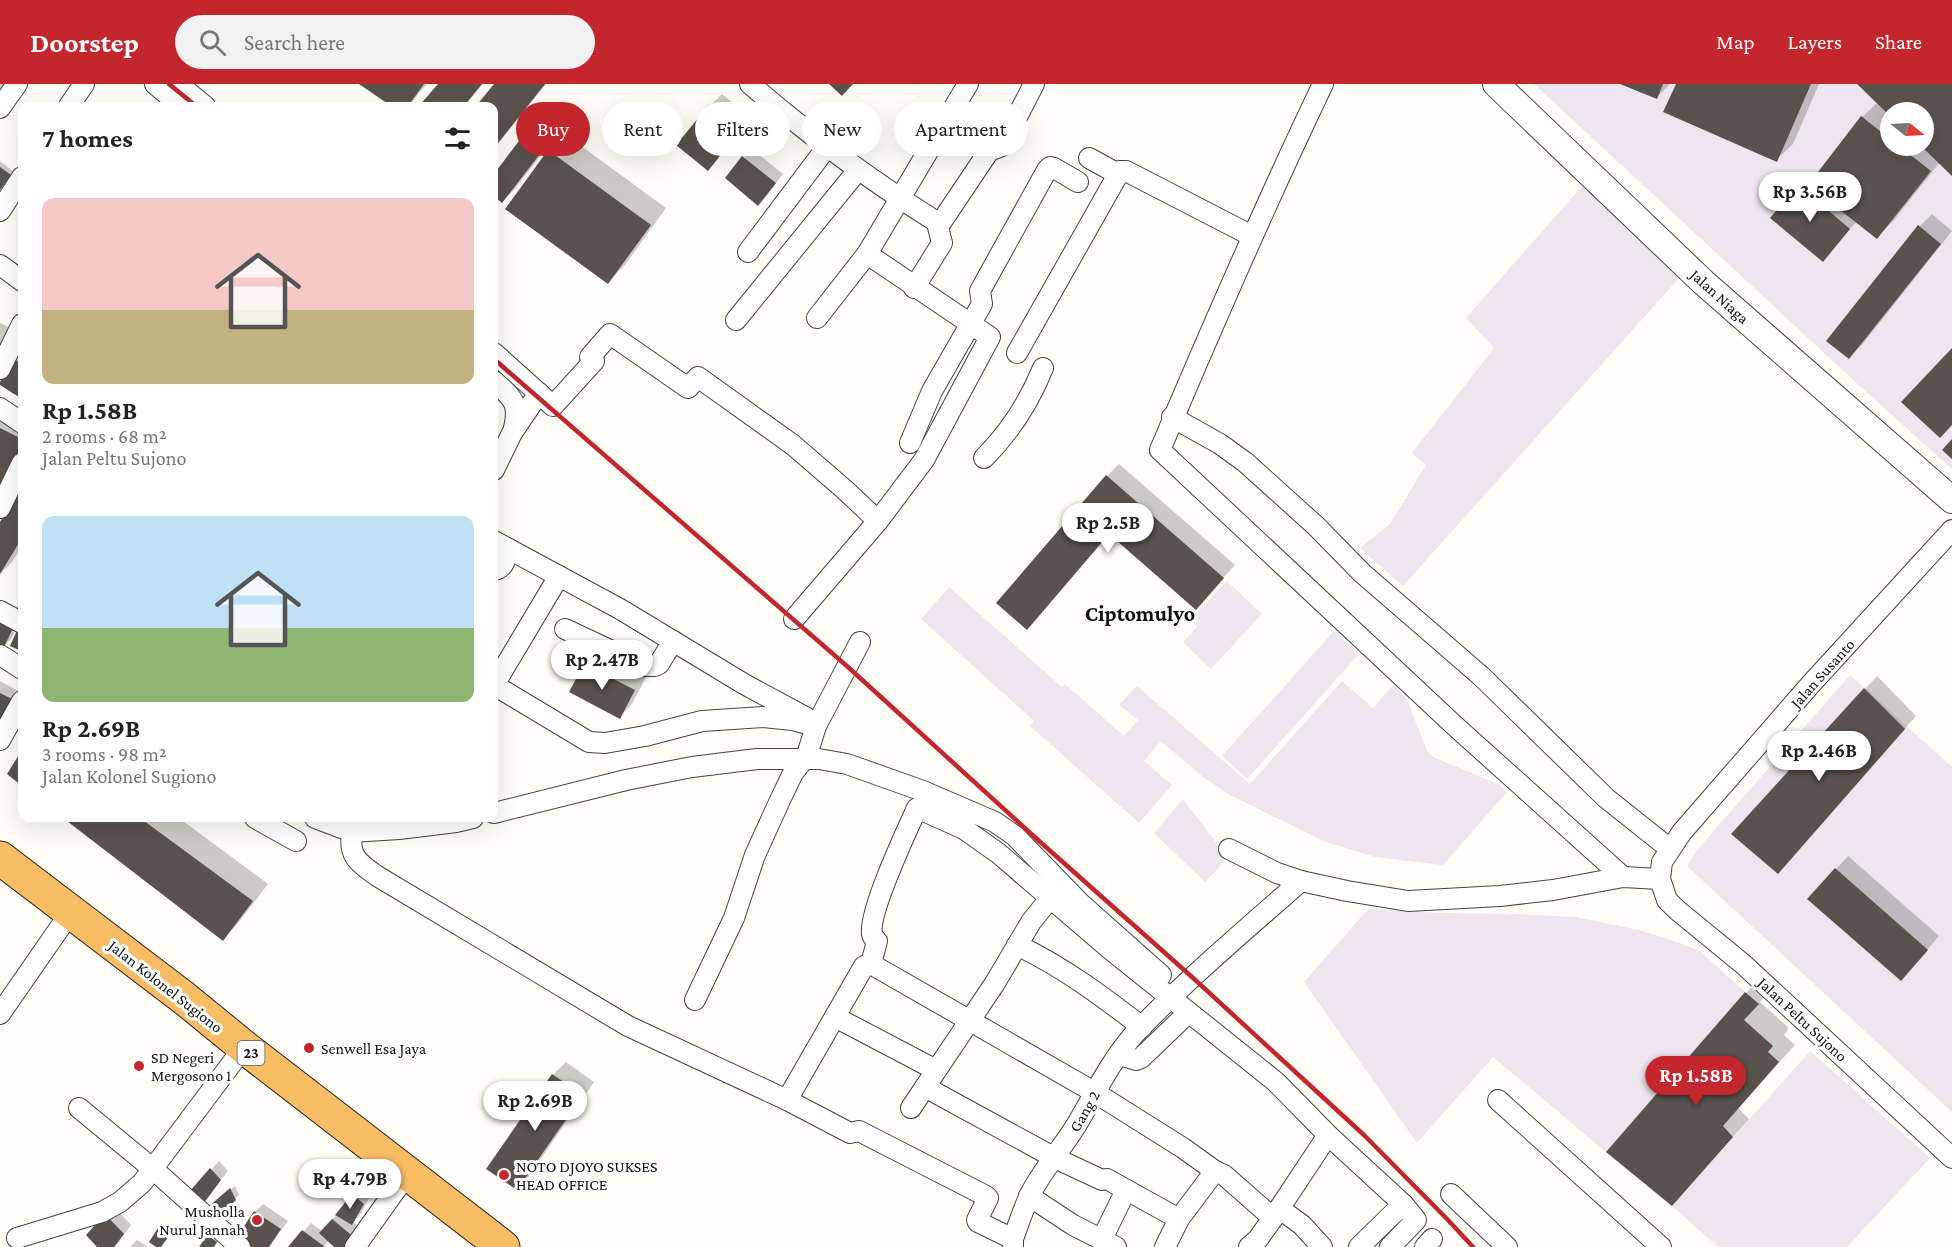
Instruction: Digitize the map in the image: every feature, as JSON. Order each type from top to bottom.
[{"type":"highway","name":"Jalan Kolonel Sugiono","points":[[4,869],[70,913],[184,998],[503,1247]]},
{"type":"street","points":[[0,108],[17,84]]},
{"type":"street","points":[[72,102],[84,84]]},
{"type":"street","points":[[155,84],[196,102]]},
{"type":"street","points":[[750,84],[802,127]]},
{"type":"street","points":[[817,318],[867,254],[968,84]]},
{"type":"street","points":[[914,288],[942,243],[938,227],[989,151],[1002,146],[1034,84]]},
{"type":"street","points":[[1323,84],[1252,236],[1172,417],[1160,450],[1455,726],[1623,878]]},
{"type":"street","name":"Jalan Niaga","points":[[1496,84],[1703,282],[1952,500]]},
{"type":"street","points":[[748,252],[820,156]]},
{"type":"street","points":[[839,156],[940,224]]},
{"type":"street","points":[[1089,158],[1118,174]]},
{"type":"street","points":[[910,443],[932,391],[982,304],[980,291],[1047,170],[1050,167],[1054,168],[1078,182]]},
{"type":"street","points":[[736,320],[858,170]]},
{"type":"street","points":[[1017,353],[1120,171],[1126,171],[1252,236]]},
{"type":"street","points":[[0,211],[18,183]]},
{"type":"street","points":[[794,620],[878,521],[928,453],[990,337],[914,288],[867,254]]},
{"type":"street","points":[[0,265],[18,277]]},
{"type":"street","points":[[0,369],[18,332]]},
{"type":"street","points":[[498,357],[554,406],[610,334],[688,388],[698,377],[793,445],[878,521]]},
{"type":"street","points":[[984,458],[1012,424],[1036,386],[1043,368]]},
{"type":"street","points":[[498,385],[515,400],[516,420],[512,433]]},
{"type":"street","points":[[498,462],[512,433],[539,393]]},
{"type":"street","points":[[0,408],[18,420]]},
{"type":"street","points":[[1172,417],[1220,444],[1245,462],[1316,526],[1362,573],[1481,676],[1606,798],[1670,849]]},
{"type":"street","points":[[0,508],[18,472]]},
{"type":"street","name":"Jalan Susanto","points":[[1660,879],[1662,862],[1682,832],[1810,685],[1952,530]]},
{"type":"street","points":[[498,569],[503,566],[501,545]]},
{"type":"street","points":[[501,545],[620,609],[744,684],[816,724]]},
{"type":"street","points":[[498,678],[559,576]]},
{"type":"street","points":[[0,611],[18,621]]},
{"type":"street","points":[[565,629],[650,667],[659,664],[673,641]]},
{"type":"street","points":[[695,1000],[734,918],[759,846],[793,773],[805,759],[816,724],[860,642]]},
{"type":"street","points":[[0,655],[18,666]]},
{"type":"street","points":[[498,687],[589,742],[645,736],[702,721],[763,717],[816,724]]},
{"type":"street","points":[[0,740],[18,708]]},
{"type":"street","points":[[498,812],[617,782],[692,767],[758,759],[819,759],[847,764],[923,791],[995,822],[1015,836],[1080,903],[1176,995],[1188,1013],[1276,1082],[1328,1135],[1403,1204],[1416,1220],[1390,1247]]},
{"type":"street","points":[[871,964],[877,941],[872,933],[875,914],[887,877],[917,808],[964,828],[999,852],[1111,950],[1176,995]]},
{"type":"street","points":[[262,822],[296,841]]},
{"type":"street","points":[[326,822],[352,832],[456,822]]},
{"type":"street","points":[[352,832],[350,845],[352,854],[363,867],[628,1026],[787,1100],[850,1133],[859,1131],[986,1196],[978,1222],[1012,1243]]},
{"type":"street","points":[[1229,849],[1277,873],[1300,881],[1389,899],[1428,901],[1500,896],[1623,878],[1660,879]]},
{"type":"street","name":"Jalan Peltu Sujono","points":[[1660,879],[1667,900],[1677,910],[1743,964],[1952,1158]]},
{"type":"street","name":"Gang 2","points":[[1012,1243],[1029,1196],[1078,1123],[1094,1092],[1119,1055],[1142,1027],[1192,977],[1300,881]]},
{"type":"street","points":[[911,1108],[995,983],[1031,922],[1051,897]]},
{"type":"street","points":[[0,1014],[70,913]]},
{"type":"street","points":[[1017,945],[1042,957],[1097,992],[1142,1027]]},
{"type":"street","points":[[787,1100],[864,966],[871,964],[1094,1092],[1183,1148],[1215,1172],[1224,1175],[1276,1214],[1302,1224],[1322,1247]]},
{"type":"street","points":[[1119,1055],[1136,1060],[1141,1058],[1188,1013]]},
{"type":"street","points":[[835,1017],[936,1070]]},
{"type":"street","points":[[17,1238],[102,1212],[120,1202],[142,1183],[244,1047]]},
{"type":"street","points":[[925,1087],[1054,1158],[1102,1180],[1107,1179],[1179,1219]]},
{"type":"street","points":[[1498,1100],[1661,1247]]},
{"type":"street","points":[[80,1108],[153,1169],[240,1247]]},
{"type":"street","points":[[1249,1247],[1258,1239],[1276,1214],[1328,1135]]},
{"type":"street","points":[[1165,1247],[1179,1219],[1215,1172]]},
{"type":"street","points":[[355,1247],[407,1174]]},
{"type":"street","points":[[1029,1196],[1073,1225],[1109,1243],[1126,1190]]},
{"type":"street","points":[[1450,1194],[1507,1247]]},
{"type":"street","points":[[1359,1247],[1403,1204]]},
{"type":"shaded area","points":[[1534,84],[1952,84],[1952,469],[1862,388]]},
{"type":"shaded area","points":[[1583,185],[1681,276],[1403,586],[1360,548],[1390,524],[1426,465],[1412,453],[1494,348],[1466,318]]},
{"type":"shaded area","points":[[1227,581],[1262,614],[1211,669],[1183,642],[1197,627],[1190,620]]},
{"type":"shaded area","points":[[949,587],[1062,687],[1065,684],[1124,736],[1138,720],[1119,705],[1137,686],[1250,784],[1342,681],[1373,708],[1394,684],[1408,702],[1427,751],[1433,757],[1500,785],[1507,792],[1443,865],[1375,857],[1323,841],[1230,795],[1203,777],[1161,741],[1144,761],[1172,785],[1139,823],[1030,726],[1034,721],[921,619]]},
{"type":"shaded area","points":[[1334,631],[1359,654],[1247,779],[1222,756]]},
{"type":"shaded area","points":[[1850,675],[1952,767],[1952,1112],[1687,866],[1697,850]]},
{"type":"shaded area","points":[[1183,799],[1228,858],[1205,882],[1154,833]]},
{"type":"shaded area","points":[[1369,908],[1439,913],[1576,917],[1639,930],[1701,952],[1745,992],[1606,1152],[1493,1057],[1417,1143],[1304,982]]},
{"type":"shaded area","points":[[1810,1051],[1930,1158],[1847,1247],[1718,1247],[1672,1206]]},
{"type":"building","points":[[359,84],[424,84],[411,102],[385,102]]},
{"type":"building","points":[[438,84],[482,84],[467,102],[422,102]]},
{"type":"building","points":[[494,84],[545,84],[531,102],[516,102],[516,120],[498,143],[498,102],[479,102]]},
{"type":"building","points":[[829,84],[853,84],[842,96]]},
{"type":"building","points":[[1620,84],[1663,84],[1657,99]]},
{"type":"building","points":[[1676,84],[1811,84],[1777,162],[1663,112]]},
{"type":"building","points":[[1857,84],[1952,84],[1952,176],[1931,156],[1934,156],[1934,102],[1880,102],[1880,106]]},
{"type":"building","points":[[1861,116],[1880,131],[1880,156],[1912,156],[1931,171],[1877,239],[1808,185]]},
{"type":"building","points":[[695,122],[695,156],[720,156],[708,171],[683,151],[683,137]]},
{"type":"building","points":[[516,145],[516,156],[538,156],[502,203],[498,200],[498,169]]},
{"type":"building","points":[[544,156],[556,156],[651,225],[608,284],[505,209]]},
{"type":"building","points":[[742,156],[776,183],[758,206],[725,178]]},
{"type":"building","points":[[0,167],[11,175],[0,190]]},
{"type":"building","points":[[1798,185],[1850,229],[1823,262],[1770,218]]},
{"type":"building","points":[[1918,225],[1941,244],[1849,359],[1826,341]]},
{"type":"building","points":[[1952,348],[1952,425],[1940,438],[1901,402]]},
{"type":"building","points":[[14,359],[18,362],[18,396],[0,385]]},
{"type":"building","points":[[0,428],[18,437],[18,463],[0,501]]},
{"type":"building","points":[[1952,439],[1952,459],[1942,450]]},
{"type":"building","points":[[1106,475],[1224,578],[1196,610],[1109,534],[1027,630],[996,603]]},
{"type":"building","points":[[18,492],[18,545],[0,574],[0,522]]},
{"type":"building","points":[[0,613],[16,622],[3,649],[0,648]]},
{"type":"building","points":[[18,628],[18,650],[10,646]]},
{"type":"building","points":[[584,664],[635,690],[620,719],[569,692]]},
{"type":"building","points":[[1864,688],[1905,729],[1778,874],[1731,834]]},
{"type":"building","points":[[0,693],[16,701],[0,730]]},
{"type":"building","points":[[18,756],[18,783],[7,774]]},
{"type":"building","points":[[68,822],[145,822],[253,901],[223,941]]},
{"type":"building","points":[[1835,868],[1928,950],[1901,981],[1807,899]]},
{"type":"building","points":[[1745,992],[1759,1004],[1744,1020],[1773,1046],[1768,1052],[1779,1062],[1723,1126],[1733,1137],[1672,1206],[1606,1152]]},
{"type":"building","points":[[552,1074],[583,1095],[517,1190],[486,1169]]},
{"type":"building","points":[[210,1168],[221,1180],[201,1207],[189,1192]]},
{"type":"building","points":[[230,1188],[236,1200],[215,1220],[208,1207]]},
{"type":"building","points":[[352,1194],[364,1204],[352,1225],[335,1215]]},
{"type":"building","name":"Musholla Nurul Jannah","points":[[254,1211],[281,1229],[269,1247],[252,1247],[237,1237]]},
{"type":"building","points":[[105,1214],[124,1234],[114,1247],[97,1247],[86,1235]]},
{"type":"building","points":[[332,1219],[356,1239],[348,1247],[334,1247],[319,1233]]},
{"type":"building","points":[[158,1228],[169,1236],[161,1247],[156,1247],[149,1242]]},
{"type":"building","points":[[302,1230],[325,1247],[288,1247]]},
{"type":"building","points":[[207,1235],[217,1242],[214,1247],[199,1247]]},
{"type":"railway","points":[[169,84],[191,102]]},
{"type":"railway","points":[[498,362],[848,667],[1192,977],[1364,1135],[1473,1247]]},
{"type":"place","name":"Senwell Esa Jaya","points":[[309,1048]]},
{"type":"place","name":"SD Negeri Mergosono 1","points":[[139,1066]]},
{"type":"place","name":"NOTO DJOYO SUKSES HEAD OFFICE","points":[[504,1175]]},
{"type":"place","name":"Musholla Nurul Jannah","points":[[257,1220]]},
{"type":"district","name":"Ciptomulyo","points":[[1140,613]]}]
